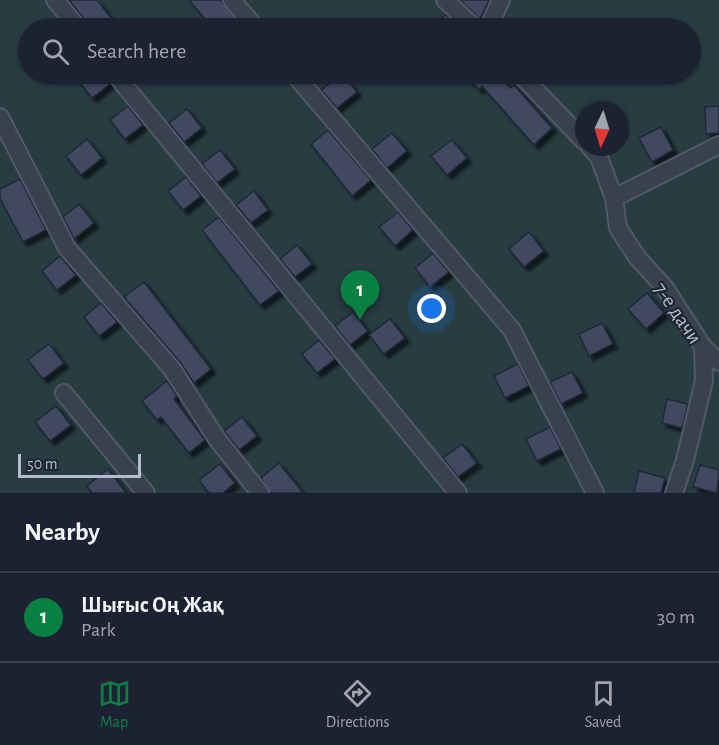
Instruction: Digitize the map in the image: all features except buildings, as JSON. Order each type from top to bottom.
[{"type":"lane","points":[[55,0],[70,18]]},
{"type":"lane","points":[[232,0],[247,18]]},
{"type":"lane","points":[[445,0],[464,18]]},
{"type":"lane","points":[[493,18],[501,0]]},
{"type":"lane","points":[[123,84],[458,493]]},
{"type":"lane","points":[[303,84],[512,330],[595,493]]},
{"type":"lane","points":[[530,84],[575,132]]},
{"type":"lane","points":[[0,117],[67,248],[172,369],[217,439],[261,493]]},
{"type":"lane","points":[[614,198],[719,145]]},
{"type":"lane","name":"7-е дачи","points":[[598,156],[614,198],[618,228],[637,257],[665,288],[703,347],[704,381],[685,460],[674,493]]},
{"type":"lane","points":[[703,347],[719,362]]},
{"type":"lane","points":[[64,393],[146,493]]},
{"type":"green space","points":[[0,0],[719,0],[719,493],[0,493]]},
{"type":"place","name":"Шығыс Оң Жақ","points":[[360,320]]}]
